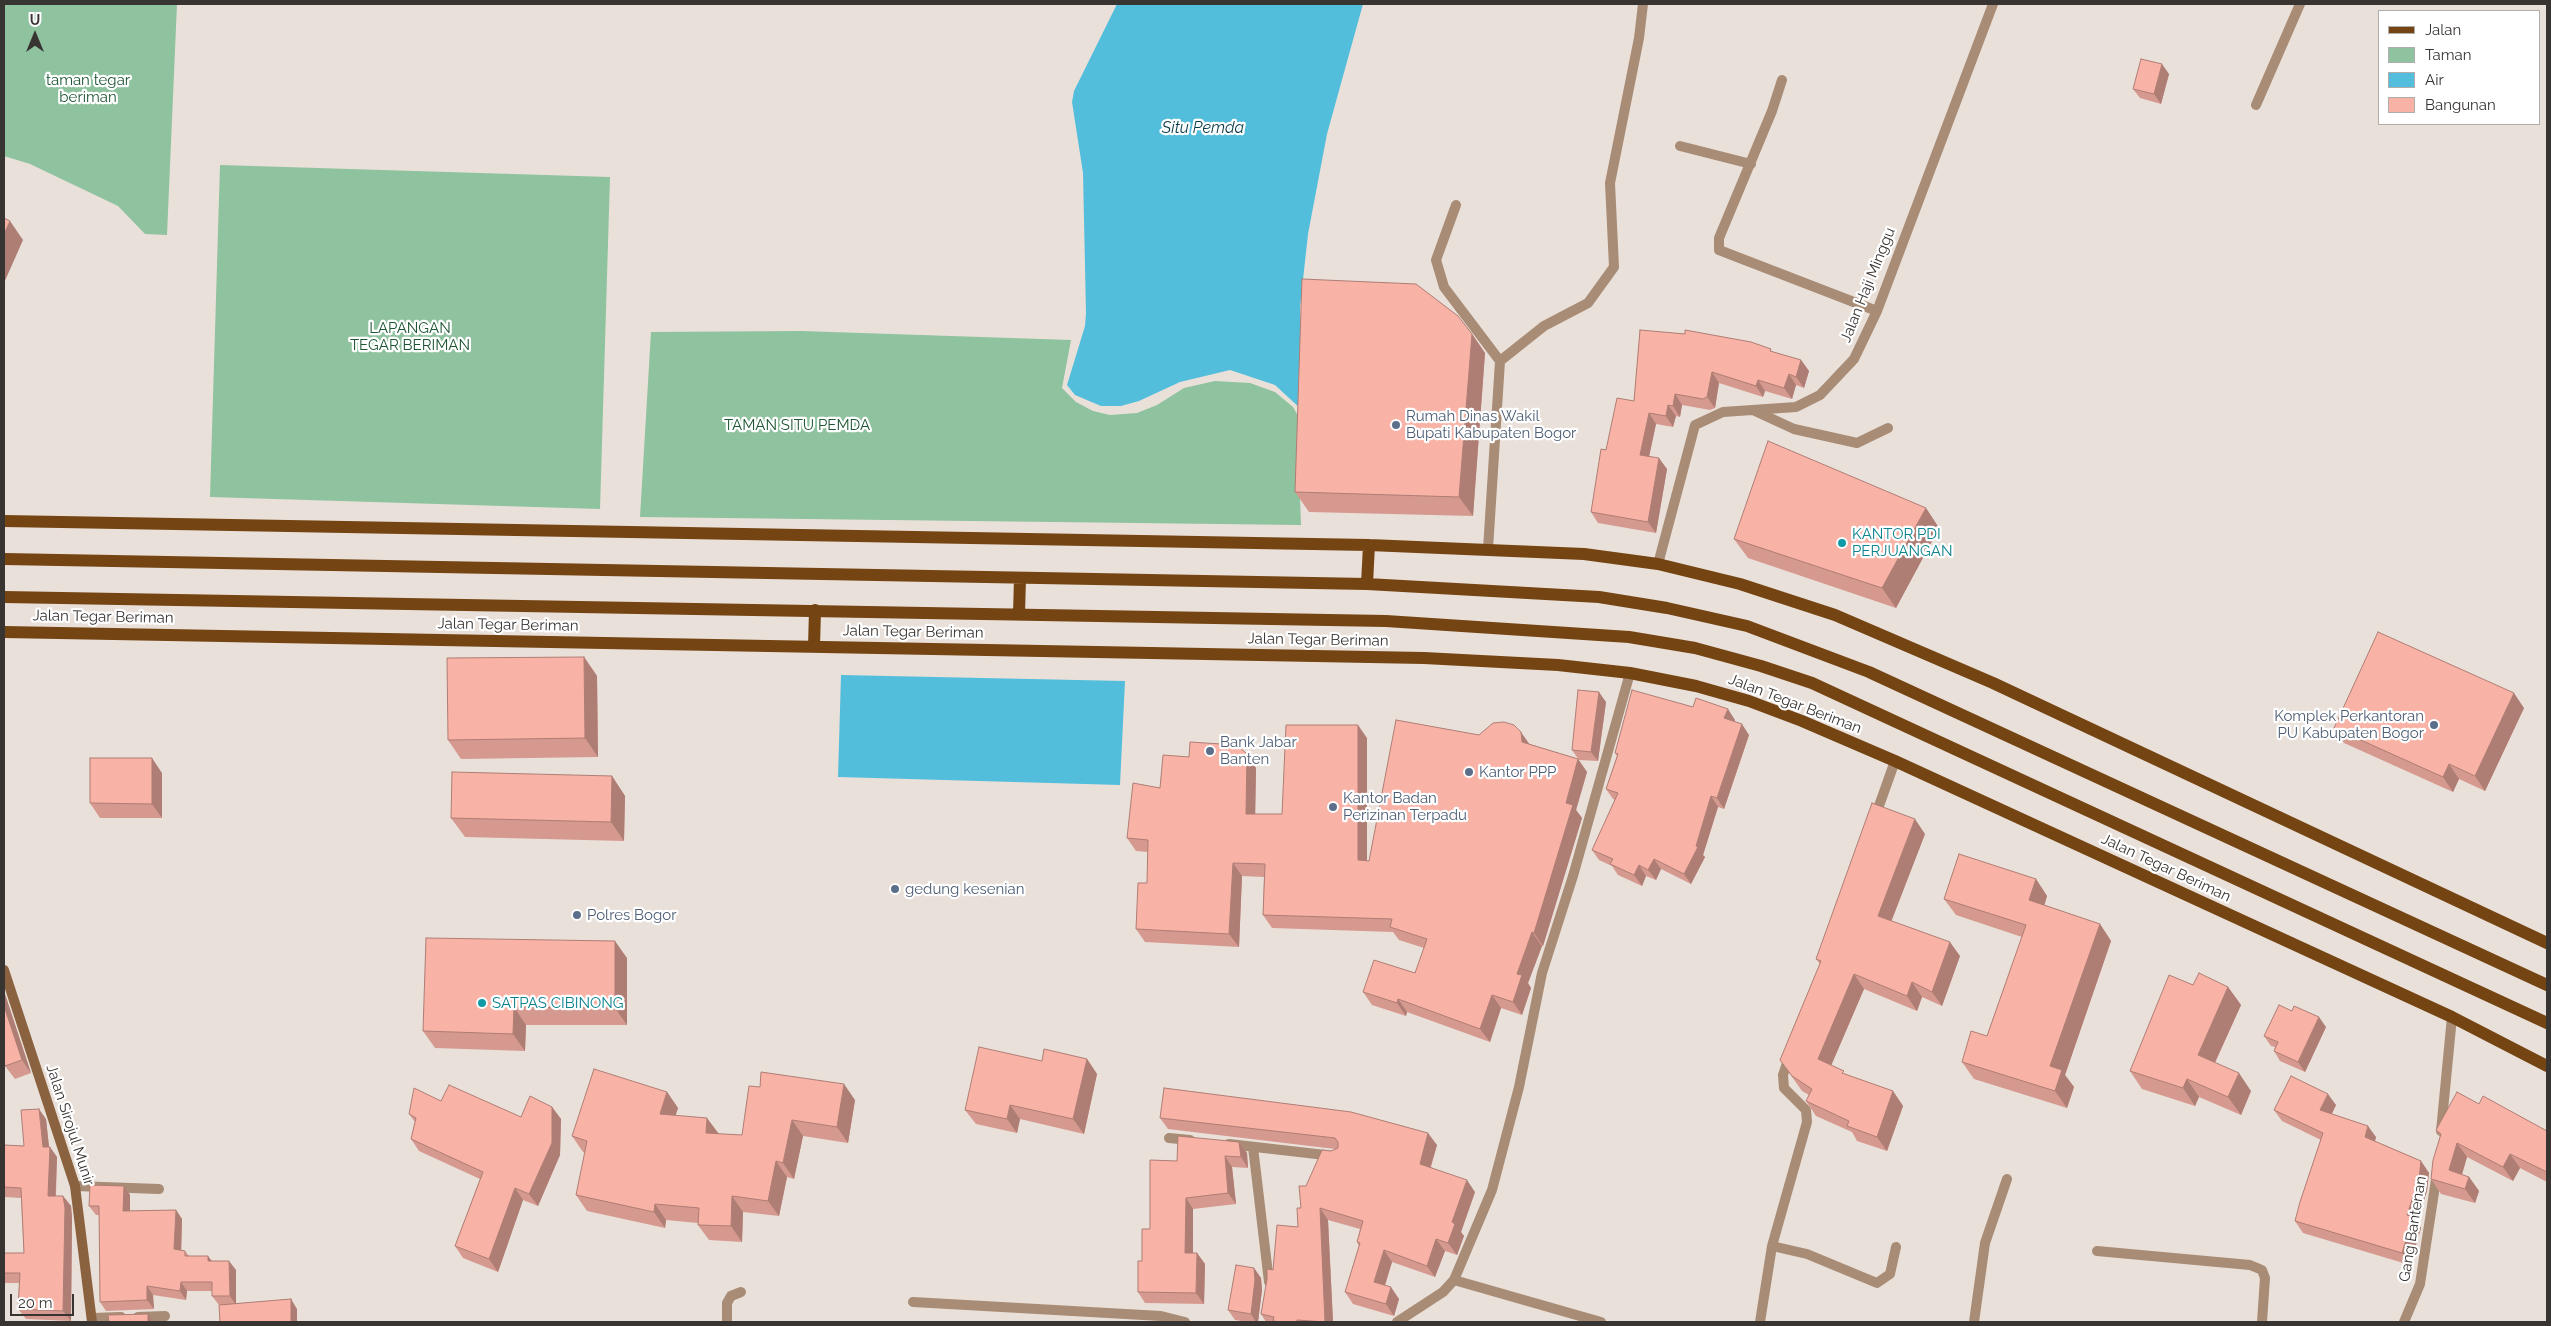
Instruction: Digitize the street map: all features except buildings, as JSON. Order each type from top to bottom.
[{"type":"main road","points":[[4,521],[1369,545],[1584,554],[1658,564],[1740,584],[1835,615],[1992,683],[2547,943]]},
{"type":"main road","points":[[1367,584],[1369,545]]},
{"type":"main road","points":[[4,559],[1367,584],[1599,597],[1747,626],[1869,672],[2547,985]]},
{"type":"main road","points":[[1019,614],[1020,578]]},
{"type":"main road","name":"Jalan Tegar Beriman","points":[[4,597],[1386,621],[1629,637],[1695,648],[1761,666],[1812,683],[2546,1020]]},
{"type":"main road","points":[[814,647],[815,610]]},
{"type":"main road","name":"Jalan Tegar Beriman","points":[[4,632],[1424,658],[1558,665],[1630,673],[1696,686],[1749,700],[1895,761],[2452,1017],[2547,1066]]},
{"type":"street","points":[[1500,361],[1544,326],[1588,303],[1614,267],[1610,183],[1639,38],[1643,4]]},
{"type":"street","name":"Jalan Haji Minggu","points":[[1658,564],[1695,425],[1722,412],[1796,407],[1820,395],[1854,359],[1877,311],[1993,4]]},
{"type":"street","points":[[2256,105],[2300,4]]},
{"type":"street","points":[[1782,80],[1751,164],[1719,238],[1719,250],[1877,311]]},
{"type":"street","points":[[1680,146],[1751,164]]},
{"type":"street","points":[[1456,205],[1436,260],[1444,287],[1500,361],[1488,549]]},
{"type":"street","points":[[1754,411],[1794,429],[1857,444],[1888,428]]},
{"type":"street","points":[[1397,1322],[1443,1292],[1454,1280],[1492,1190],[1518,1087],[1542,973],[1573,876],[1630,673]]},
{"type":"street","points":[[1872,824],[1895,761]]},
{"type":"street","name":"Jalan Sirojul Munir","points":[[4,970],[76,1186],[92,1320]]},
{"type":"street","points":[[2440,1145],[2452,1017]]},
{"type":"street","points":[[1760,1322],[1772,1246],[1807,1122],[1806,1110],[1784,1088],[1783,1075],[1793,1047]]},
{"type":"street","points":[[1169,1138],[1197,1141]]},
{"type":"street","points":[[1216,1143],[1340,1156]]},
{"type":"street","points":[[1253,1147],[1270,1290]]},
{"type":"street","name":"Gang Bantenan","points":[[2404,1322],[2420,1284],[2438,1164]]},
{"type":"street","points":[[1974,1322],[1985,1243],[2006,1179]]},
{"type":"street","points":[[76,1186],[159,1189]]},
{"type":"street","points":[[1772,1246],[1807,1254],[1877,1283],[1890,1274],[1896,1247]]},
{"type":"street","points":[[2097,1251],[2250,1265],[2262,1270],[2265,1278],[2262,1322]]},
{"type":"street","points":[[1454,1280],[1601,1322]]},
{"type":"street","points":[[727,1322],[727,1303],[731,1296],[741,1292]]},
{"type":"street","points":[[914,1302],[1161,1316],[1185,1322]]},
{"type":"street","points":[[92,1320],[165,1316]]},
{"type":"green space","name":"taman tegar beriman","points":[[4,4],[177,4],[167,235],[145,234],[118,206],[30,164],[4,156]]},
{"type":"green space","name":"LAPANGAN TEGAR BERIMAN","points":[[220,165],[610,177],[600,509],[210,497]]},
{"type":"green space","name":"TAMAN SITU PEMDA","points":[[801,331],[1071,340],[1062,388],[1076,402],[1093,411],[1110,415],[1137,413],[1157,405],[1184,388],[1215,381],[1250,383],[1275,392],[1293,407],[1302,423],[1299,467],[1301,525],[640,517],[651,332]]},
{"type":"water","name":"Situ Pemda","points":[[1117,4],[1363,4],[1327,134],[1308,234],[1300,307],[1302,410],[1275,385],[1230,370],[1180,382],[1139,401],[1121,406],[1101,406],[1075,395],[1067,385],[1085,326],[1086,313],[1083,173],[1072,102],[1074,91]]},
{"type":"water","points":[[841,675],[1125,681],[1120,785],[838,777]]},
{"type":"place","name":"Rumah Dinas Wakil Bupati Kabupaten Bogor","points":[[1396,425]]},
{"type":"place","name":"KANTOR PDI PERJUANGAN","points":[[1842,543]]},
{"type":"place","name":"Komplek Perkantoran PU Kabupaten Bogor","points":[[2434,725]]},
{"type":"place","name":"Bank Jabar Banten","points":[[1210,751]]},
{"type":"place","name":"Kantor PPP","points":[[1469,772]]},
{"type":"place","name":"Kantor Badan Perizinan Terpadu","points":[[1333,807]]},
{"type":"place","name":"gedung kesenian","points":[[895,889]]},
{"type":"place","name":"Polres Bogor","points":[[577,915]]},
{"type":"place","name":"SATPAS CIBINONG","points":[[482,1003]]}]
